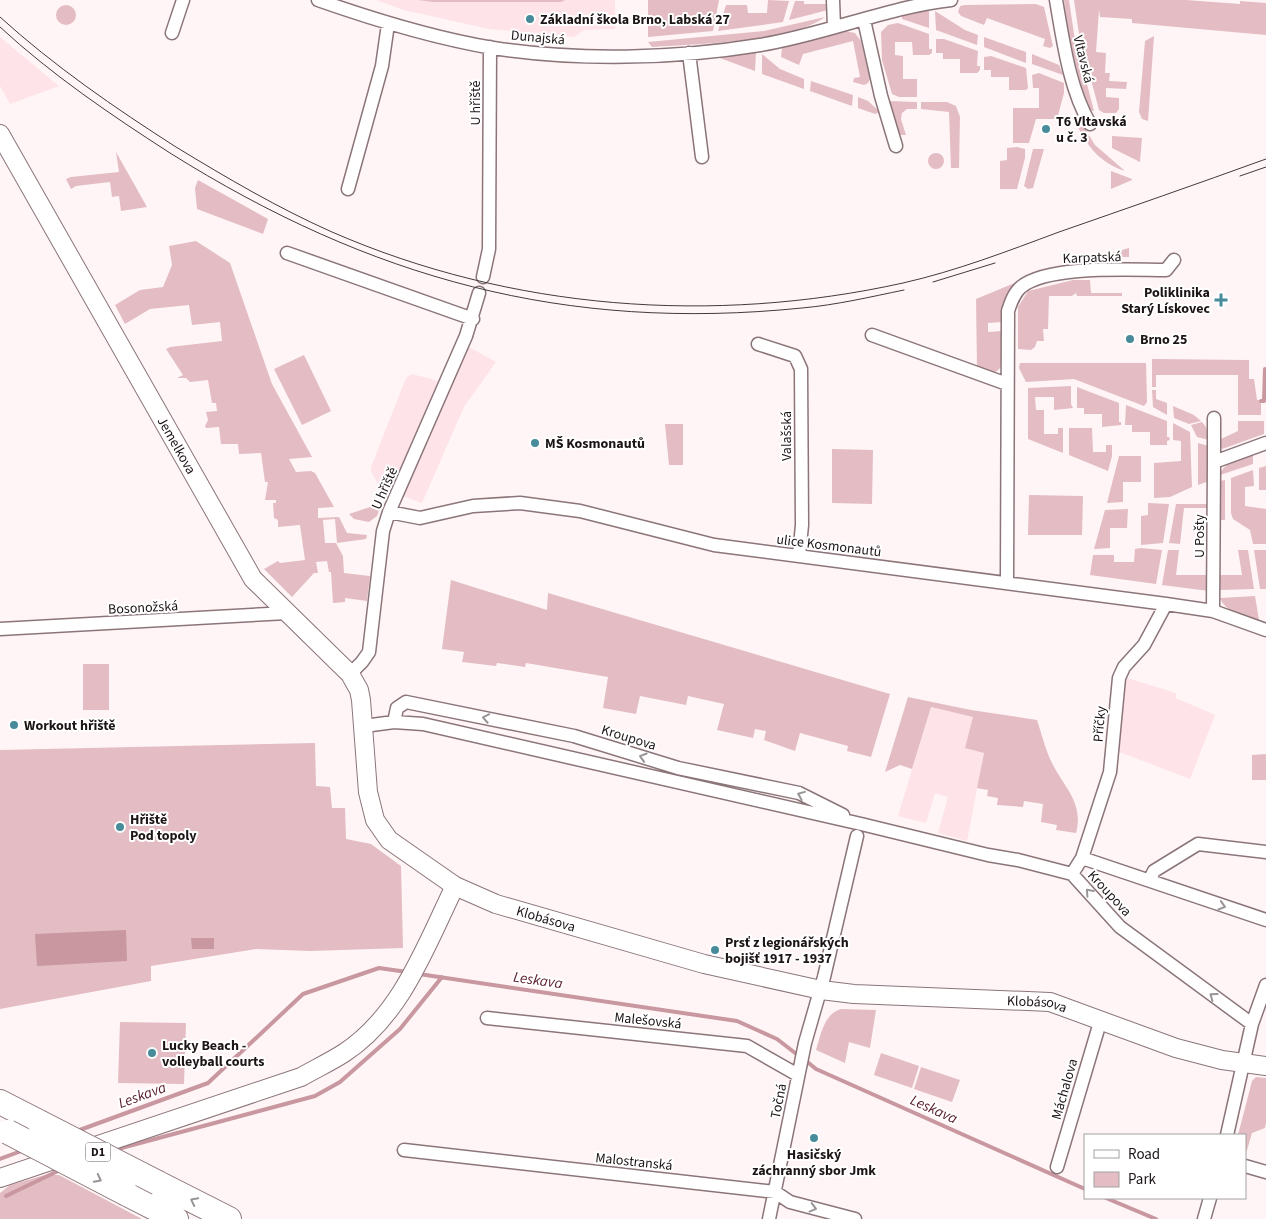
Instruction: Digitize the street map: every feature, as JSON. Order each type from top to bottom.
[{"type":"highway","name":"D1","points":[[0,1102],[229,1219]]},
{"type":"highway","name":"D1","points":[[4,1130],[176,1219]]},
{"type":"street","points":[[172,33],[183,0]]},
{"type":"street","name":"Dunajská","points":[[318,0],[388,24],[490,47],[600,56],[689,53],[760,45],[951,0]]},
{"type":"street","points":[[833,0],[834,28]]},
{"type":"street","name":"Vltavská","points":[[1056,0],[1073,78],[1083,112],[1090,124]]},
{"type":"street","points":[[864,20],[881,96],[896,146]]},
{"type":"street","points":[[348,189],[377,88],[388,24]]},
{"type":"street","name":"U hřiště","points":[[483,277],[489,249],[490,47]]},
{"type":"street","points":[[689,53],[702,157]]},
{"type":"street","name":"Jemelkova","points":[[0,134],[253,578],[350,674],[359,690],[365,732]]},
{"type":"street","points":[[287,252],[473,319]]},
{"type":"street","name":"Karpatská","points":[[1007,582],[1008,311],[1015,294],[1022,287],[1060,272],[1166,270],[1174,260]]},
{"type":"street","name":"U hřiště","points":[[350,674],[362,662],[368,652],[383,531],[389,512],[473,319],[479,293]]},
{"type":"street","points":[[872,335],[977,375],[1007,384]]},
{"type":"street","name":"Valašská","points":[[758,344],[795,356],[801,368],[802,525],[799,556]]},
{"type":"street","name":"U Pošty","points":[[1213,611],[1214,418]]},
{"type":"street","points":[[1214,462],[1266,443]]},
{"type":"street","name":"ulice Kosmonautů","points":[[389,512],[420,518],[473,506],[520,503],[580,511],[714,545],[1007,582],[1213,611],[1266,630]]},
{"type":"street","name":"Příčky","points":[[1072,874],[1082,858],[1110,772],[1119,678],[1124,667],[1144,645],[1166,604]]},
{"type":"street","name":"Bosonožská","points":[[0,629],[232,618],[287,613]]},
{"type":"street","name":"Kroupova","points":[[394,722],[397,708],[406,702],[574,736],[678,768],[799,793],[859,830]]},
{"type":"street","name":"Kroupova","points":[[365,732],[394,722],[423,724],[859,830],[1072,874],[1120,927],[1252,1024]]},
{"type":"street","name":"Klobásova","points":[[365,732],[368,792],[375,820],[389,840],[455,886],[496,904],[663,952],[821,990],[854,994],[1050,1002],[1101,1019],[1176,1048],[1245,1064],[1266,1066]]},
{"type":"street","points":[[821,990],[859,830]]},
{"type":"street","points":[[1150,879],[1154,871],[1198,844],[1266,852]]},
{"type":"street","points":[[1082,858],[1150,879],[1198,899],[1266,920]]},
{"type":"street","points":[[0,1178],[300,1077],[345,1052],[378,1022],[405,987],[422,958],[455,886]]},
{"type":"street","points":[[1227,1134],[1245,1064],[1252,1024],[1266,985]]},
{"type":"street","name":"Točná","points":[[770,1219],[798,1072],[821,990]]},
{"type":"street","name":"Malešovská","points":[[487,1018],[747,1046],[798,1072]]},
{"type":"street","name":"Máchalova","points":[[1057,1167],[1101,1019]]},
{"type":"street","name":"Malostranská","points":[[404,1150],[775,1192],[790,1202],[854,1219]]},
{"type":"street","points":[[1246,1166],[1266,1172]]},
{"type":"street","points":[[1204,1219],[1210,1199]]},
{"type":"shaded area","name":"Základní škola Brno, Labská 27","points":[[376,0],[615,0],[615,29],[584,30],[574,37],[489,29],[404,10]]},
{"type":"shaded area","points":[[0,37],[59,86],[10,104],[0,86]]},
{"type":"shaded area","points":[[467,346],[496,362],[464,407],[422,503],[403,496]]},
{"type":"shaded area","points":[[412,374],[438,381],[387,501],[371,471],[371,467],[406,378]]},
{"type":"shaded area","points":[[1127,678],[1176,693],[1176,698],[1215,715],[1190,779],[1117,751],[1121,729],[1122,684]]},
{"type":"shaded area","points":[[931,707],[974,717],[984,752],[967,841],[938,833],[948,797],[935,793],[926,823],[898,816]]},
{"type":"shaded area","points":[[126,930],[127,961],[37,966],[35,934]]},
{"type":"shaded area","points":[[191,938],[214,938],[214,949],[192,949]]},
{"type":"green space","points":[[418,0],[565,0],[561,2],[433,2]]},
{"type":"green space","points":[[648,0],[719,0],[713,31],[648,37]]},
{"type":"green space","points":[[768,0],[789,1],[783,22],[718,31],[726,5],[747,5],[748,13],[767,13]]},
{"type":"green space","points":[[1064,0],[1069,0],[1074,34],[1094,111],[1089,110],[1077,69]]},
{"type":"green space","points":[[1074,0],[1186,0],[1240,4],[1240,1],[1266,3],[1266,35],[1132,23],[1132,19],[1100,17],[1099,10],[1096,52],[1106,53],[1105,73],[1110,73],[1109,81],[1127,82],[1126,89],[1106,88],[1106,97],[1119,98],[1119,109],[1116,113],[1104,113],[1099,110],[1079,34]]},
{"type":"green space","points":[[795,1],[804,1],[804,4],[828,4],[828,10],[789,20]]},
{"type":"green space","points":[[1036,4],[1044,7],[1053,46],[1050,48],[1043,46],[1045,39],[987,18],[984,25],[961,16],[958,12],[960,6],[965,5]]},
{"type":"green space","points":[[66,5],[73,8],[76,15],[73,22],[66,25],[59,22],[56,15],[59,8]]},
{"type":"green space","points":[[929,9],[929,28],[902,19],[902,16]]},
{"type":"green space","points":[[935,11],[965,30],[978,35],[977,45],[936,30]]},
{"type":"green space","points":[[825,17],[790,32],[767,37],[717,43],[652,47],[648,42],[764,31]]},
{"type":"green space","points":[[898,23],[929,34],[929,49],[932,49],[932,53],[929,55],[913,55],[912,42],[895,42],[895,55],[903,56],[903,79],[917,79],[917,97],[899,97],[892,94],[882,60],[881,32],[888,25]]},
{"type":"green space","points":[[845,31],[855,33],[861,41],[870,79],[864,85],[853,82],[854,78],[860,77],[853,41],[803,54],[799,65],[781,57],[782,48],[786,46]]},
{"type":"green space","points":[[1154,36],[1148,121],[1142,119],[1139,112],[1145,41]]},
{"type":"green space","points":[[984,37],[1026,52],[1026,63],[984,47]]},
{"type":"green space","points":[[936,39],[944,39],[978,51],[977,66],[980,66],[980,70],[977,73],[960,73],[960,59],[943,59],[943,53],[936,53]]},
{"type":"green space","points":[[756,52],[755,71],[717,57],[717,56]]},
{"type":"green space","points":[[762,54],[780,69],[804,79],[804,89],[762,74]]},
{"type":"green space","points":[[1032,54],[1059,65],[1063,75],[1032,64]]},
{"type":"green space","points":[[991,56],[1026,68],[1028,88],[1026,90],[1009,90],[1009,77],[991,77],[991,70],[984,70],[984,57]]},
{"type":"green space","points":[[1039,73],[1064,83],[1064,93],[1057,119],[1036,119],[1029,143],[1013,143],[1013,108],[1039,108],[1039,88],[1033,88],[1032,75]]},
{"type":"green space","points":[[811,81],[853,95],[852,106],[810,91]]},
{"type":"green space","points":[[858,97],[868,101],[880,112],[875,114],[858,108]]},
{"type":"green space","points":[[888,101],[917,102],[917,109],[907,109],[902,113],[901,119],[906,135],[899,135]]},
{"type":"green space","points":[[921,102],[947,102],[956,106],[960,117],[959,168],[951,168],[949,112],[921,109]]},
{"type":"green space","points":[[1077,125],[1083,125],[1095,145],[1125,171],[1109,164],[1096,154]]},
{"type":"green space","points":[[1112,136],[1142,138],[1140,162],[1112,148]]},
{"type":"green space","points":[[1017,147],[1025,149],[1025,158],[1017,189],[1000,189],[1000,161],[1007,160],[1007,148]]},
{"type":"green space","points":[[1033,149],[1044,149],[1033,188],[1028,189],[1024,186]]},
{"type":"green space","points":[[116,152],[147,207],[121,211],[119,196],[112,197],[110,182],[76,186],[71,189],[66,179],[71,177],[119,172]]},
{"type":"green space","points":[[936,153],[944,161],[936,169],[928,161]]},
{"type":"green space","points":[[1111,171],[1132,179],[1132,180],[1111,189]]},
{"type":"green space","points":[[198,180],[268,219],[263,234],[197,209],[195,188]]},
{"type":"green space","points":[[196,241],[230,263],[272,384],[312,457],[289,459],[296,472],[311,471],[315,473],[334,507],[318,508],[318,518],[339,517],[347,533],[367,535],[366,539],[337,543],[335,519],[323,520],[325,543],[336,543],[343,556],[344,573],[370,576],[367,601],[345,598],[345,602],[333,603],[331,572],[329,572],[327,561],[316,562],[318,573],[314,573],[292,597],[264,569],[278,561],[280,563],[305,560],[300,525],[278,527],[278,520],[274,518],[273,503],[276,503],[276,500],[265,500],[268,482],[265,482],[261,453],[239,454],[238,444],[221,444],[219,427],[206,428],[208,420],[206,412],[217,411],[216,403],[212,403],[208,380],[190,382],[186,378],[177,378],[183,375],[166,349],[222,341],[220,322],[192,325],[189,305],[150,309],[125,324],[115,305],[140,290],[163,287],[172,265],[169,246]]},
{"type":"green space","points":[[1129,248],[1129,257],[1103,257],[1103,266],[1066,266]]},
{"type":"green space","points":[[1073,280],[1090,280],[1091,293],[1122,293],[1122,296],[1077,296],[1076,293],[1072,296],[1049,296],[1048,329],[1043,329],[1044,341],[1037,341],[1035,347],[1031,350],[1018,349],[1018,307],[1028,291]]},
{"type":"green space","points":[[1017,282],[1005,300],[1002,322],[988,323],[988,332],[1002,331],[1002,365],[994,373],[987,373],[977,369],[976,299]]},
{"type":"green space","points":[[304,355],[331,411],[302,425],[274,369]]},
{"type":"green space","points":[[1152,359],[1249,360],[1249,379],[1254,379],[1257,400],[1261,400],[1261,415],[1238,415],[1238,375],[1156,375],[1156,387],[1152,387]]},
{"type":"green space","points":[[1020,363],[1146,363],[1147,402],[1144,406],[1074,379],[1026,382],[1019,368]]},
{"type":"green space","points":[[1071,386],[1071,404],[1073,408],[1054,410],[1054,397],[1035,397],[1036,410],[1044,410],[1044,434],[1058,434],[1058,428],[1063,428],[1063,453],[1028,439],[1028,388]]},
{"type":"green space","points":[[1077,387],[1119,403],[1119,422],[1121,422],[1121,425],[1102,427],[1102,414],[1084,414],[1084,408],[1077,408]]},
{"type":"green space","points":[[1152,390],[1156,390],[1156,399],[1167,403],[1167,415],[1153,407]]},
{"type":"green space","points":[[1126,405],[1167,421],[1167,437],[1170,440],[1167,441],[1167,445],[1150,445],[1150,432],[1132,432],[1132,425],[1125,425]]},
{"type":"green space","points":[[1173,406],[1194,415],[1201,421],[1189,424],[1174,418]]},
{"type":"green space","points":[[1238,421],[1264,421],[1264,434],[1222,449],[1221,439],[1238,431]]},
{"type":"green space","points":[[1202,422],[1206,427],[1209,440],[1197,437],[1191,425]]},
{"type":"green space","points":[[1173,423],[1190,432],[1192,487],[1170,497],[1154,498],[1154,463],[1181,461],[1181,441],[1173,440]]},
{"type":"green space","points":[[665,424],[683,424],[683,465],[669,465]]},
{"type":"green space","points":[[1069,428],[1092,428],[1093,452],[1106,452],[1106,445],[1112,445],[1112,456],[1108,471],[1069,455]]},
{"type":"green space","points":[[1198,443],[1209,446],[1209,481],[1198,485]]},
{"type":"green space","points":[[832,449],[873,450],[872,504],[832,503]]},
{"type":"green space","points":[[1253,455],[1253,464],[1220,475],[1229,464]]},
{"type":"green space","points":[[1119,456],[1141,456],[1141,482],[1123,482],[1123,502],[1107,503]]},
{"type":"green space","points":[[1266,466],[1266,490],[1259,490],[1259,468]]},
{"type":"green space","points":[[1253,470],[1254,486],[1245,487],[1245,506],[1266,509],[1266,544],[1253,544],[1250,530],[1233,519],[1231,513],[1231,478]]},
{"type":"green space","points":[[1225,480],[1225,520],[1220,520],[1220,481]]},
{"type":"green space","points":[[1029,495],[1083,496],[1082,535],[1028,535]]},
{"type":"green space","points":[[382,503],[377,516],[369,522],[354,519],[349,514]]},
{"type":"green space","points":[[1148,503],[1169,504],[1163,543],[1141,545],[1141,516],[1148,515]]},
{"type":"green space","points":[[1176,504],[1209,504],[1208,508],[1184,508],[1180,544],[1169,543]]},
{"type":"green space","points":[[1128,509],[1127,528],[1110,528],[1110,548],[1094,549],[1105,510]]},
{"type":"green space","points":[[1135,549],[1162,550],[1156,584],[1090,575],[1093,555],[1114,555],[1114,562],[1134,562]]},
{"type":"green space","points":[[1168,550],[1179,550],[1176,575],[1209,575],[1209,591],[1162,585]]},
{"type":"green space","points":[[1238,550],[1248,550],[1254,589],[1220,590],[1219,575],[1242,575]]},
{"type":"green space","points":[[1254,550],[1266,550],[1266,589],[1260,589]]},
{"type":"green space","points":[[451,580],[547,610],[548,593],[890,694],[871,757],[847,751],[848,746],[800,733],[795,751],[764,740],[766,731],[755,729],[753,738],[717,730],[724,704],[688,696],[686,705],[640,696],[636,714],[603,708],[608,677],[526,663],[525,667],[497,663],[496,666],[462,662],[464,652],[442,649]]},
{"type":"green space","points":[[1255,596],[1259,620],[1231,610],[1220,598]]},
{"type":"green space","points":[[83,664],[109,664],[109,710],[83,710]]},
{"type":"green space","points":[[908,697],[971,710],[1037,720],[1046,749],[1075,805],[1078,823],[1076,833],[1056,830],[1057,825],[1041,822],[1043,804],[1024,801],[1023,807],[997,805],[998,798],[987,796],[988,790],[977,788],[984,753],[965,748],[973,717],[931,707],[912,769],[900,765],[885,772]]},
{"type":"green space","points":[[315,743],[316,786],[330,787],[332,808],[345,808],[346,839],[371,844],[401,866],[403,948],[310,951],[256,949],[151,966],[151,981],[0,1009],[0,750]]},
{"type":"green space","points":[[1266,754],[1266,780],[1252,780],[1252,755]]},
{"type":"green space","points":[[841,1009],[876,1010],[870,1048],[849,1042],[845,1063],[816,1050],[827,1020]]},
{"type":"green space","name":"Lucky Beach - volleyball courts","points":[[120,1022],[186,1023],[184,1084],[118,1083]]},
{"type":"green space","points":[[881,1053],[919,1066],[912,1088],[874,1075]]},
{"type":"green space","points":[[921,1067],[960,1080],[952,1102],[914,1089]]},
{"type":"green space","points":[[1256,1077],[1266,1078],[1266,1123],[1265,1128],[1252,1133],[1246,1154],[1246,1134],[1238,1134],[1252,1081]]},
{"type":"green space","points":[[45,1175],[59,1175],[142,1219],[0,1219],[0,1193],[10,1185]]},
{"type":"waterway","points":[[1261,401],[1264,401],[1265,369]]},
{"type":"waterway","name":"Leskava","points":[[77,1131],[208,1083],[303,994],[379,968],[407,972]]},
{"type":"waterway","name":"Leskava","points":[[419,974],[737,1021],[777,1039],[799,1056]]},
{"type":"waterway","points":[[114,1150],[315,1096],[340,1082],[400,1029],[442,977]]},
{"type":"waterway","name":"Leskava","points":[[805,1060],[816,1069],[1084,1189]]},
{"type":"waterway","name":"Leskava","points":[[0,1159],[24,1150]]},
{"type":"waterway","points":[[6,1196],[60,1170]]},
{"type":"waterway","name":"Leskava","points":[[1108,1199],[1156,1219]]},
{"type":"tram line","points":[[0,17],[63,69],[153,132],[272,203],[312,223],[400,258],[470,279],[541,293],[613,302],[686,306],[759,304],[831,296],[903,283],[943,273],[982,260],[1266,159]]},
{"type":"tram line","points":[[0,27],[40,62],[104,109],[170,153],[245,197],[320,234],[396,264],[472,287],[551,303],[632,312],[715,313],[815,307],[904,290]]},
{"type":"tram line","points":[[1240,176],[1266,167]]},
{"type":"tram line","points":[[933,282],[995,263]]},
{"type":"place","name":"Základní škola Brno, Labská 27","points":[[530,19]]},
{"type":"place","name":"T6 Vltavská u č. 3","points":[[1046,129]]},
{"type":"place","name":"Poliklinika Starý Lískovec","points":[[1221,300]]},
{"type":"place","name":"Brno 25","points":[[1130,339]]},
{"type":"place","name":"MŠ Kosmonautů","points":[[535,443]]},
{"type":"place","name":"Workout hřiště","points":[[14,725]]},
{"type":"place","name":"Hřiště Pod topoly","points":[[120,827]]},
{"type":"place","name":"Prsť z legionářských bojišť 1917 - 1937","points":[[715,950]]},
{"type":"place","name":"Lucky Beach - volleyball courts","points":[[152,1053]]},
{"type":"place","name":"Hasičský záchranný sbor Jmk","points":[[814,1138]]}]
